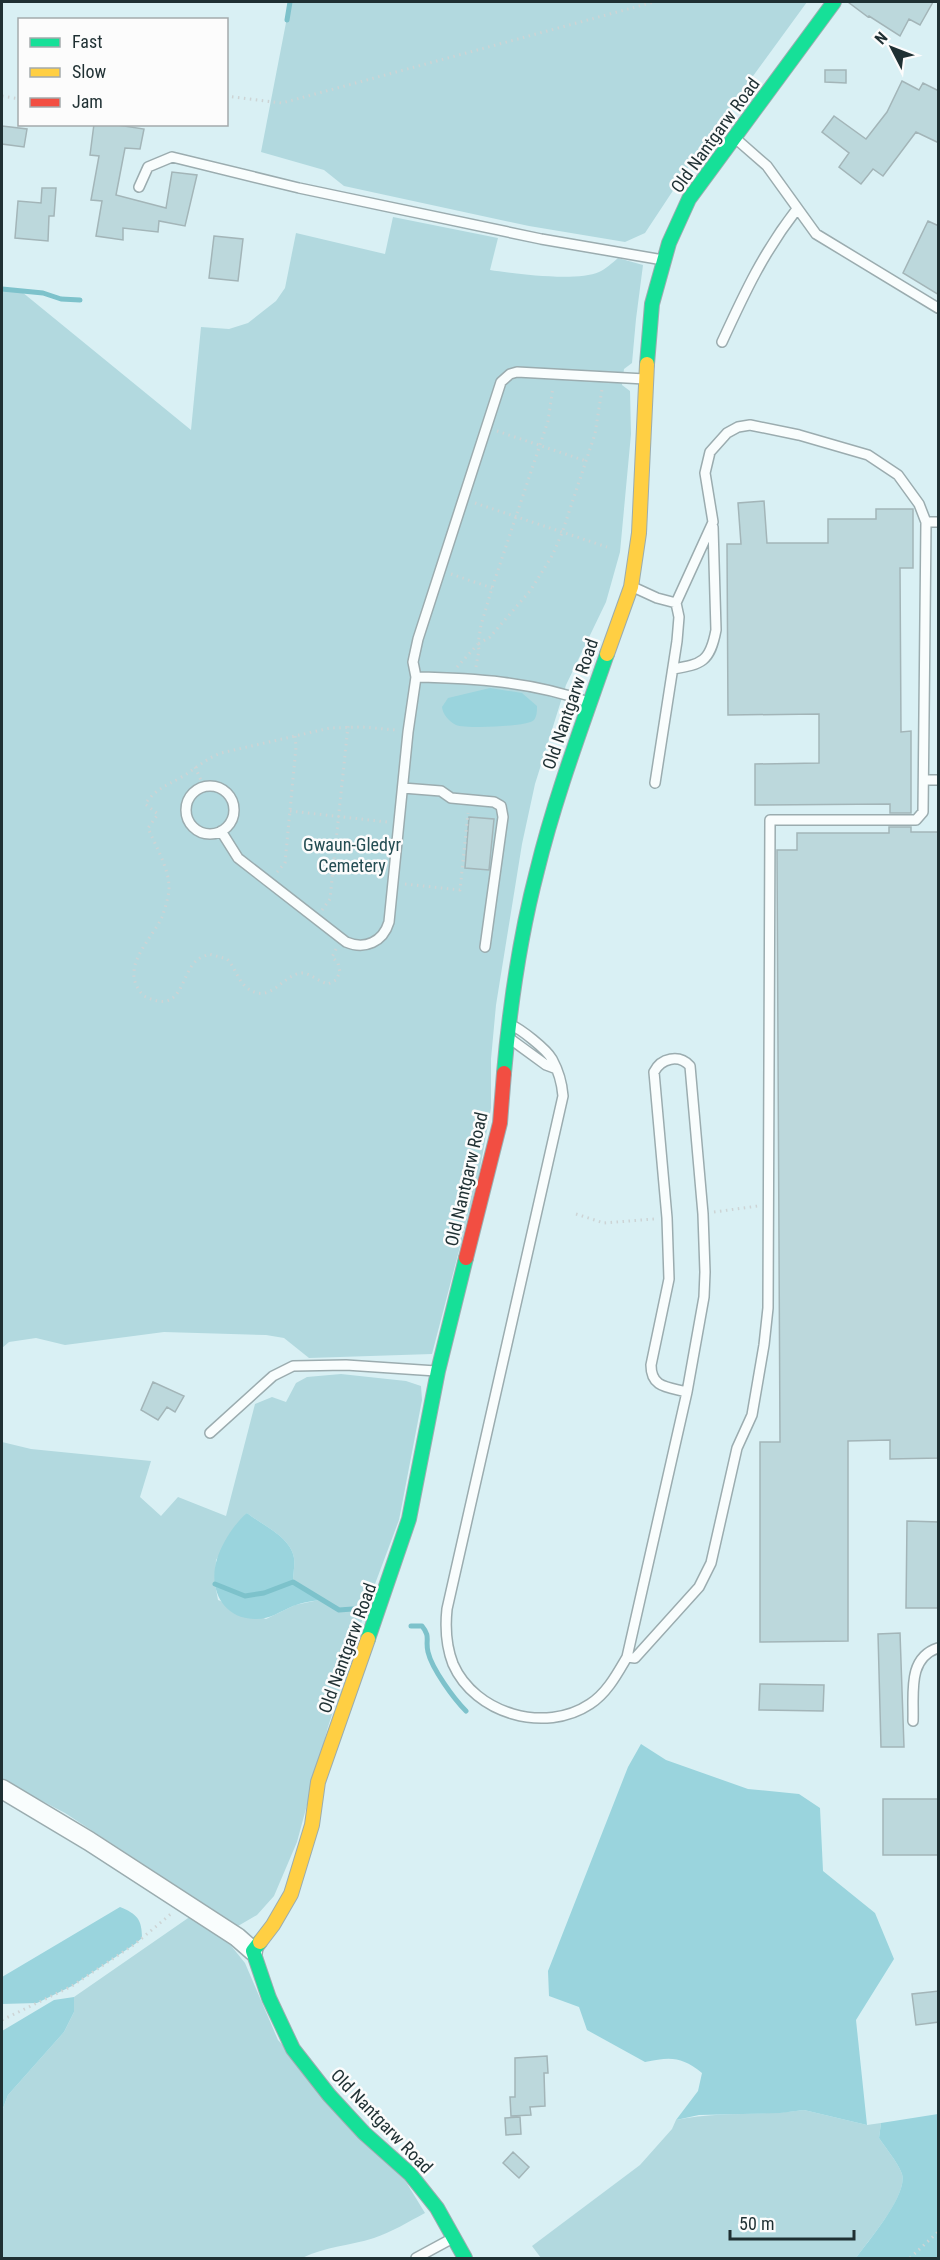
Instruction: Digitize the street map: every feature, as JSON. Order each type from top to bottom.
[{"type":"street","name":"Old Nantgarw Road","points":[[465,2259],[437,2208],[410,2174],[364,2133],[329,2095],[293,2049],[269,1998],[253,1951],[273,1925],[291,1894],[312,1825],[318,1782],[409,1519],[438,1371],[500,1123],[508,1031],[537,870],[589,703],[631,587],[639,533],[652,304],[669,243],[700,181],[834,2]]},
{"type":"street","points":[[2,1789],[55,1819],[237,1937],[253,1951]]},
{"type":"lane","points":[[733,136],[767,166],[816,234],[939,308]]},
{"type":"lane","points":[[140,187],[148,167],[172,157],[299,188],[541,239],[664,260]]},
{"type":"lane","points":[[722,342],[758,265],[797,209]]},
{"type":"lane","points":[[220,831],[238,858],[346,942],[353,945],[370,945],[378,940],[387,928],[416,677],[413,662],[439,570],[497,391],[504,378],[517,372],[647,379]]},
{"type":"lane","points":[[627,1657],[635,1658],[656,1637],[699,1587],[711,1563],[737,1448],[752,1414],[762,1357],[768,1308],[770,820],[916,820],[923,812],[926,522],[919,504],[898,476],[868,456],[799,435],[750,425],[738,427],[727,433],[710,452],[705,473],[713,522],[716,630],[714,642],[709,653],[698,664],[673,669]]},
{"type":"lane","points":[[654,783],[680,617],[676,603],[713,522]]},
{"type":"lane","points":[[926,522],[939,522]]},
{"type":"lane","points":[[631,587],[676,603]]},
{"type":"lane","points":[[416,677],[473,680],[550,689],[589,703]]},
{"type":"lane","points":[[924,780],[939,780]]},
{"type":"lane","points":[[204,786],[222,788],[232,799],[234,806],[232,821],[220,831],[213,834],[199,831],[188,820],[186,805],[189,798],[204,786]]},
{"type":"lane","points":[[403,788],[441,791],[451,798],[494,801],[501,806],[503,817],[485,947]]},
{"type":"lane","points":[[508,1031],[519,1028],[552,1059],[554,1068],[561,1078],[563,1096],[447,1609],[448,1645],[453,1664],[476,1693],[489,1704],[510,1714],[537,1719],[560,1716],[591,1704],[615,1678],[627,1657],[687,1392],[704,1297],[703,1214],[690,1066],[685,1060],[679,1058],[665,1060],[654,1072],[667,1218],[669,1278],[651,1365],[651,1375],[655,1381],[663,1385],[687,1392]]},
{"type":"lane","points":[[508,1031],[546,1065],[554,1068]]},
{"type":"lane","points":[[210,1432],[273,1376],[293,1366],[346,1365],[438,1371]]},
{"type":"lane","points":[[914,1720],[914,1671],[929,1651],[939,1648]]},
{"type":"lane","points":[[416,2259],[454,2238]]},
{"type":"path","points":[[228,96],[282,103],[654,2]]},
{"type":"path","points":[[2,96],[18,99]]},
{"type":"path","points":[[473,680],[481,625],[548,421],[554,374]]},
{"type":"path","points":[[453,671],[478,644],[490,638],[530,591],[552,556],[595,434],[603,376]]},
{"type":"path","points":[[485,427],[586,461]]},
{"type":"path","points":[[462,498],[607,547]]},
{"type":"path","points":[[439,570],[492,588]]},
{"type":"path","points":[[315,919],[330,899],[348,726]]},
{"type":"path","points":[[336,950],[332,957],[338,963],[340,972],[336,980],[328,984],[302,973],[272,991],[258,993],[244,985],[227,959],[216,954],[209,954],[195,962],[182,989],[173,997],[154,1001],[140,993],[135,983],[136,960],[143,944],[162,917],[169,889],[162,861],[148,828],[158,814],[145,804],[157,790],[221,753],[295,734],[348,726],[399,731]]},
{"type":"path","points":[[269,883],[285,863],[296,747],[295,734]]},
{"type":"path","points":[[195,768],[204,786]]},
{"type":"path","points":[[405,884],[460,890],[469,807]]},
{"type":"path","points":[[290,811],[390,822]]},
{"type":"path","points":[[2,2020],[72,1986],[135,1944],[184,1903]]},
{"type":"path","points":[[910,2259],[939,2232]]},
{"type":"green space","points":[[290,2],[807,2],[707,139],[645,233],[625,242],[529,226],[344,186],[324,170],[261,152]]},
{"type":"green space","name":"Gwaun-Gledyr Cemetery","points":[[393,217],[498,238],[490,270],[561,277],[599,272],[618,258],[643,265],[632,363],[624,369],[622,385],[630,391],[631,434],[620,552],[606,602],[566,685],[535,784],[522,844],[496,1005],[491,1059],[491,1108],[479,1174],[432,1354],[309,1358],[284,1338],[266,1335],[164,1332],[65,1345],[36,1338],[9,1342],[2,1348],[2,289],[22,292],[191,430],[201,327],[229,329],[248,323],[276,301],[285,288],[296,233],[385,254]]},
{"type":"green space","points":[[341,1374],[406,1381],[421,1386],[422,1400],[399,1520],[366,1608],[328,1727],[297,1842],[274,1896],[257,1915],[238,1926],[65,1813],[2,1780],[2,1442],[31,1449],[151,1461],[140,1497],[161,1516],[178,1497],[226,1516],[255,1404],[272,1397],[286,1402],[296,1383],[307,1377]],"holes":[[[247,1513],[288,1544],[294,1561],[293,1582],[324,1599],[295,1605],[266,1619],[218,1600],[215,1584],[216,1560]]]},
{"type":"green space","points":[[191,1916],[212,1928],[228,1942],[245,1963],[278,2040],[403,2177],[425,2213],[381,2236],[320,2251],[302,2258],[2,2258],[2,2111],[8,2095],[64,2032],[74,2012],[74,1997]]},
{"type":"green space","points":[[804,2110],[867,2125],[881,2123],[879,2138],[902,2174],[899,2194],[893,2206],[856,2258],[541,2258],[532,2246],[640,2165],[672,2129],[676,2120],[708,2115]]},
{"type":"shaded area","points":[[490,688],[522,693],[537,706],[534,720],[509,726],[471,727],[456,725],[445,715],[442,707],[448,698]]},
{"type":"shaded area","points":[[247,1513],[288,1544],[294,1558],[293,1582],[325,1599],[297,1605],[259,1619],[243,1617],[226,1607],[220,1600],[214,1580],[217,1559],[229,1534]]},
{"type":"shaded area","points":[[641,1744],[666,1760],[748,1789],[799,1794],[820,1808],[823,1871],[875,1913],[894,1959],[856,2020],[867,2125],[804,2110],[780,2113],[699,2115],[676,2120],[698,2091],[702,2073],[688,2063],[675,2059],[645,2062],[587,2030],[579,2007],[549,1996],[548,1971],[628,1767]]},
{"type":"shaded area","points":[[120,1907],[131,1912],[140,1922],[142,1938],[135,1944],[72,1986],[37,2003],[2,2004],[2,1977]]},
{"type":"shaded area","points":[[74,1997],[74,2012],[64,2032],[8,2095],[2,2111],[2,2031],[54,2000]]},
{"type":"shaded area","points":[[938,2114],[938,2258],[856,2258],[886,2218],[899,2194],[902,2183],[900,2170],[879,2138],[881,2123]]},
{"type":"building","points":[[848,2],[933,2],[920,25],[909,19],[900,36]]},
{"type":"building","points":[[825,70],[846,70],[846,83],[825,82]]},
{"type":"building","points":[[902,81],[919,90],[923,83],[939,91],[939,143],[916,132],[883,176],[873,169],[861,184],[839,167],[849,153],[822,132],[834,116],[866,139],[887,112]]},
{"type":"building","points":[[2,126],[27,129],[24,147],[2,144]]},
{"type":"building","points":[[94,126],[124,126],[144,129],[140,149],[125,148],[116,195],[166,208],[172,172],[197,175],[185,226],[159,221],[158,232],[123,228],[123,240],[96,236],[102,201],[91,200],[99,156],[90,155]]},
{"type":"building","points":[[42,188],[56,188],[54,216],[49,216],[48,241],[15,238],[18,201],[41,203]]},
{"type":"building","points":[[928,221],[939,226],[939,295],[903,273]]},
{"type":"building","points":[[214,236],[243,239],[238,281],[209,278]]},
{"type":"building","points":[[764,501],[767,543],[828,543],[828,519],[876,519],[876,509],[913,509],[913,568],[900,568],[901,732],[911,731],[911,813],[890,813],[890,804],[755,805],[755,764],[819,763],[819,714],[728,715],[727,544],[741,544],[738,503]]},
{"type":"building","points":[[469,817],[494,819],[489,870],[465,868]]},
{"type":"building","points":[[889,827],[911,827],[911,832],[939,832],[939,1458],[890,1459],[890,1440],[848,1441],[848,1641],[760,1642],[760,1442],[780,1442],[777,850],[797,850],[797,833],[889,833]]},
{"type":"building","points":[[153,1382],[184,1396],[175,1412],[167,1407],[158,1420],[141,1410]]},
{"type":"building","points":[[907,1521],[939,1522],[939,1608],[906,1608]]},
{"type":"building","points":[[900,1633],[904,1747],[881,1747],[878,1634]]},
{"type":"building","points":[[760,1684],[824,1685],[823,1711],[759,1710]]},
{"type":"building","points":[[883,1799],[939,1799],[939,1855],[883,1855]]},
{"type":"building","points":[[939,1991],[939,2022],[916,2025],[912,1994]]},
{"type":"building","points":[[547,2056],[548,2073],[544,2073],[545,2106],[530,2107],[531,2115],[511,2116],[510,2097],[515,2097],[515,2058]]},
{"type":"building","points":[[520,2117],[521,2134],[506,2135],[505,2118]]},
{"type":"building","points":[[513,2152],[529,2167],[519,2178],[503,2163]]},
{"type":"waterway","points":[[287,20],[290,2]]},
{"type":"waterway","points":[[2,289],[80,300]]},
{"type":"waterway","points":[[215,1584],[245,1596],[264,1593],[293,1582],[339,1610],[366,1608]]},
{"type":"waterway","points":[[411,1626],[422,1626],[425,1630],[427,1648],[434,1667],[466,1711]]},
{"type":"traffic: fast","points":[[647,364],[652,304],[669,243],[689,199],[834,2]]},
{"type":"traffic: fast","points":[[504,1073],[516,971],[544,843],[560,789],[607,654]]},
{"type":"traffic: fast","points":[[368,1639],[409,1519],[438,1371],[466,1258]]},
{"type":"traffic: fast","points":[[260,1942],[253,1951],[269,1998],[293,2049],[329,2095],[364,2133],[410,2174],[437,2208],[465,2258]]},
{"type":"traffic: slow","points":[[607,654],[631,587],[639,533],[647,364]]},
{"type":"traffic: slow","points":[[260,1942],[291,1894],[312,1825],[318,1782],[368,1639]]},
{"type":"traffic: jam","points":[[466,1258],[500,1123],[504,1073]]}]
